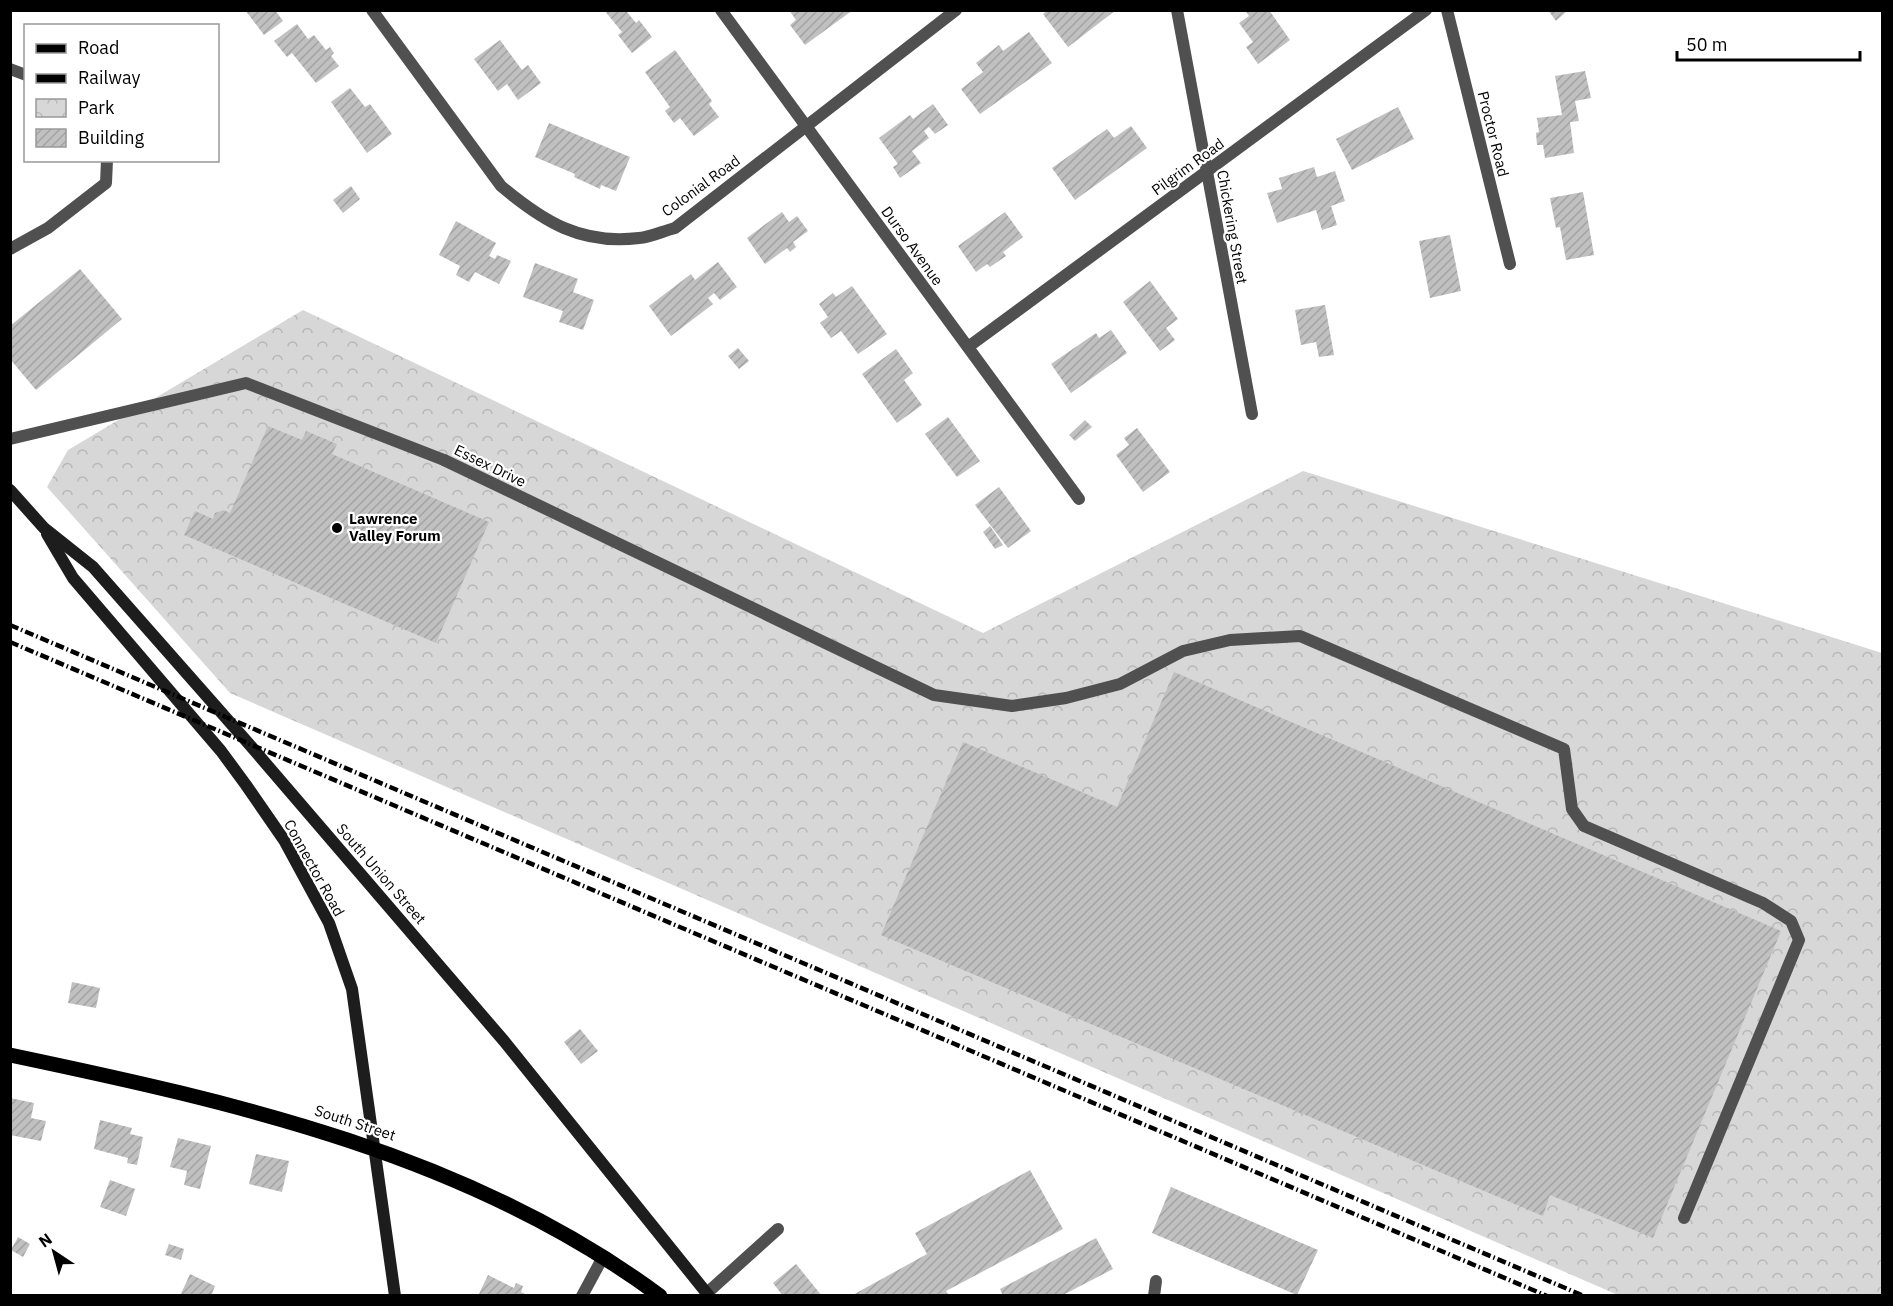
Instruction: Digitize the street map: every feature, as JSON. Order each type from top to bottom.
[{"type":"main road","name":"South Union Street","points":[[10,490],[44,528],[93,567],[249,744],[504,1041],[708,1294]]},
{"type":"main road","name":"Connector Road","points":[[44,528],[73,578],[221,751],[284,840],[329,923],[352,989],[395,1296]]},
{"type":"main road","name":"South Street","points":[[10,1055],[137,1082],[283,1119],[410,1161],[510,1204],[627,1270],[660,1296]]},
{"type":"street","name":"Colonial Road","points":[[372,10],[501,186],[526,207],[561,227],[599,239],[641,238],[675,228],[956,10]]},
{"type":"street","name":"Durso Avenue","points":[[720,10],[1079,499]]},
{"type":"street","name":"Chickering Street","points":[[1177,10],[1252,414]]},
{"type":"street","name":"Pilgrim Road","points":[[968,347],[1426,10]]},
{"type":"street","name":"Proctor Road","points":[[1448,10],[1510,264]]},
{"type":"street","points":[[10,249],[48,228],[106,183],[107,162]]},
{"type":"street","name":"Essex Drive","points":[[10,439],[246,383],[444,460],[934,695],[1012,706],[1066,698],[1120,684],[1183,651],[1230,640],[1300,636],[1563,749],[1572,809],[1584,826],[1763,903],[1791,921],[1799,940],[1684,1218]]},
{"type":"street","points":[[708,1294],[778,1229]]},
{"type":"street","points":[[582,1296],[603,1257]]},
{"type":"street","points":[[1154,1296],[1156,1281]]},
{"type":"green space","points":[[303,310],[983,633],[1303,471],[1882,653],[1882,1295],[1618,1295],[230,693],[47,487],[68,450]]},
{"type":"building","points":[[245,10],[275,10],[283,21],[264,35]]},
{"type":"building","points":[[604,10],[629,10],[627,12],[636,23],[639,20],[652,37],[632,53],[618,35],[622,32]]},
{"type":"building","points":[[789,10],[853,10],[805,45],[790,25],[796,20]]},
{"type":"building","points":[[1048,10],[1116,10],[1068,47],[1043,14]]},
{"type":"building","points":[[1245,10],[1269,10],[1290,40],[1258,64],[1246,47],[1253,42],[1239,23],[1249,16]]},
{"type":"building","points":[[1548,10],[1568,10],[1556,21]]},
{"type":"building","points":[[297,24],[308,39],[314,35],[326,50],[330,47],[334,53],[331,56],[339,66],[316,83],[292,53],[287,57],[274,41]]},
{"type":"building","points":[[1029,32],[1052,63],[980,114],[961,89],[983,72],[976,63],[999,45],[1003,51]]},
{"type":"building","points":[[500,40],[522,70],[528,65],[541,83],[518,100],[507,84],[498,91],[474,59]]},
{"type":"building","points":[[675,50],[712,101],[709,104],[719,117],[694,136],[680,118],[674,123],[665,111],[670,107],[645,72]]},
{"type":"building","points":[[1585,71],[1591,98],[1575,101],[1579,121],[1570,122],[1574,153],[1545,158],[1543,145],[1537,145],[1536,133],[1539,132],[1537,118],[1562,115],[1555,76]]},
{"type":"building","points":[[350,88],[365,107],[370,104],[392,134],[367,153],[331,102]]},
{"type":"building","points":[[933,104],[948,125],[935,134],[929,127],[924,131],[929,138],[912,151],[921,163],[900,178],[893,167],[898,164],[879,138],[910,115],[913,119]]},
{"type":"building","points":[[1398,107],[1414,139],[1352,170],[1336,139]]},
{"type":"building","points":[[549,123],[630,157],[616,191],[601,185],[600,189],[574,177],[575,174],[535,157]]},
{"type":"building","points":[[1131,126],[1147,148],[1075,200],[1052,168],[1107,129],[1114,138]]},
{"type":"building","points":[[1314,167],[1317,177],[1335,171],[1345,201],[1331,206],[1337,225],[1322,230],[1316,210],[1277,223],[1267,193],[1282,189],[1279,178]]},
{"type":"building","points":[[351,186],[360,199],[343,213],[333,200]]},
{"type":"building","points":[[1583,192],[1594,255],[1566,260],[1560,227],[1556,228],[1550,198]]},
{"type":"building","points":[[782,212],[789,222],[797,216],[808,231],[793,242],[796,247],[790,252],[787,248],[765,264],[747,238]]},
{"type":"building","points":[[1005,212],[1023,237],[1003,252],[1006,256],[990,267],[987,264],[976,272],[958,246]]},
{"type":"building","points":[[456,221],[496,243],[489,256],[495,259],[497,255],[511,261],[499,284],[475,272],[469,282],[456,275],[460,266],[439,255]]},
{"type":"building","points":[[1450,235],[1461,291],[1430,298],[1419,241]]},
{"type":"building","points":[[718,262],[737,287],[720,300],[714,293],[708,298],[713,304],[671,336],[649,306],[691,274],[695,280]]},
{"type":"building","points":[[535,263],[578,279],[573,292],[594,300],[583,330],[559,322],[563,311],[523,297]]},
{"type":"building","points":[[80,269],[122,319],[36,390],[10,359],[10,326]]},
{"type":"building","points":[[1150,281],[1178,319],[1166,328],[1175,340],[1160,351],[1123,302]]},
{"type":"building","points":[[852,286],[887,334],[858,354],[841,331],[831,338],[820,323],[828,317],[819,304],[833,293],[836,297]]},
{"type":"building","points":[[1325,305],[1334,355],[1319,357],[1316,342],[1301,345],[1295,310]]},
{"type":"building","points":[[1111,330],[1127,353],[1071,393],[1051,364],[1096,333],[1099,338]]},
{"type":"building","points":[[738,348],[749,361],[739,369],[728,356]]},
{"type":"building","points":[[896,349],[913,373],[904,380],[922,405],[897,423],[862,374]]},
{"type":"building","points":[[948,417],[980,461],[957,477],[925,434]]},
{"type":"building","points":[[1085,420],[1092,427],[1075,441],[1069,435]]},
{"type":"building","name":"Lawrence Valley Forum","points":[[268,426],[302,440],[306,431],[337,444],[332,454],[489,522],[436,643],[184,535],[195,511],[213,519],[215,513],[224,510],[230,513]]},
{"type":"building","points":[[1137,428],[1170,472],[1143,492],[1116,455],[1129,445],[1124,438]]},
{"type":"building","points":[[999,487],[1031,531],[1008,548],[975,505]]},
{"type":"building","points":[[990,526],[1003,545],[995,549],[983,532]]},
{"type":"building","points":[[1174,672],[1781,931],[1653,1238],[1550,1195],[1543,1216],[881,935],[963,742],[1117,807]]},
{"type":"building","points":[[72,982],[100,988],[96,1008],[68,1003]]},
{"type":"building","points":[[580,1029],[598,1051],[581,1064],[564,1042]]},
{"type":"building","points":[[10,1098],[34,1103],[31,1118],[46,1121],[41,1141],[10,1135]]},
{"type":"building","points":[[100,1120],[132,1128],[130,1134],[143,1137],[137,1165],[127,1163],[128,1158],[94,1149]]},
{"type":"building","points":[[178,1138],[211,1146],[200,1189],[184,1185],[187,1171],[170,1167]]},
{"type":"building","points":[[256,1154],[289,1161],[282,1192],[249,1184]]},
{"type":"building","points":[[1030,1170],[1063,1229],[946,1291],[949,1296],[851,1296],[927,1254],[915,1233]]},
{"type":"building","points":[[110,1180],[135,1189],[126,1216],[100,1207]]},
{"type":"building","points":[[1171,1187],[1318,1250],[1297,1295],[1152,1233]]},
{"type":"building","points":[[18,1237],[30,1244],[23,1257],[11,1250]]},
{"type":"building","points":[[1096,1238],[1113,1269],[1061,1296],[1003,1296],[1000,1289]]},
{"type":"building","points":[[169,1244],[184,1249],[181,1260],[165,1255]]},
{"type":"building","points":[[796,1264],[822,1296],[783,1296],[773,1283]]},
{"type":"building","points":[[190,1274],[215,1286],[211,1296],[180,1296]]},
{"type":"building","points":[[488,1275],[514,1288],[516,1283],[523,1286],[521,1292],[529,1296],[478,1296]]},
{"type":"railway","points":[[10,625],[1584,1296]]},
{"type":"railway","points":[[10,642],[1547,1296]]},
{"type":"place","name":"Lawrence Valley Forum","points":[[337,528]]}]
